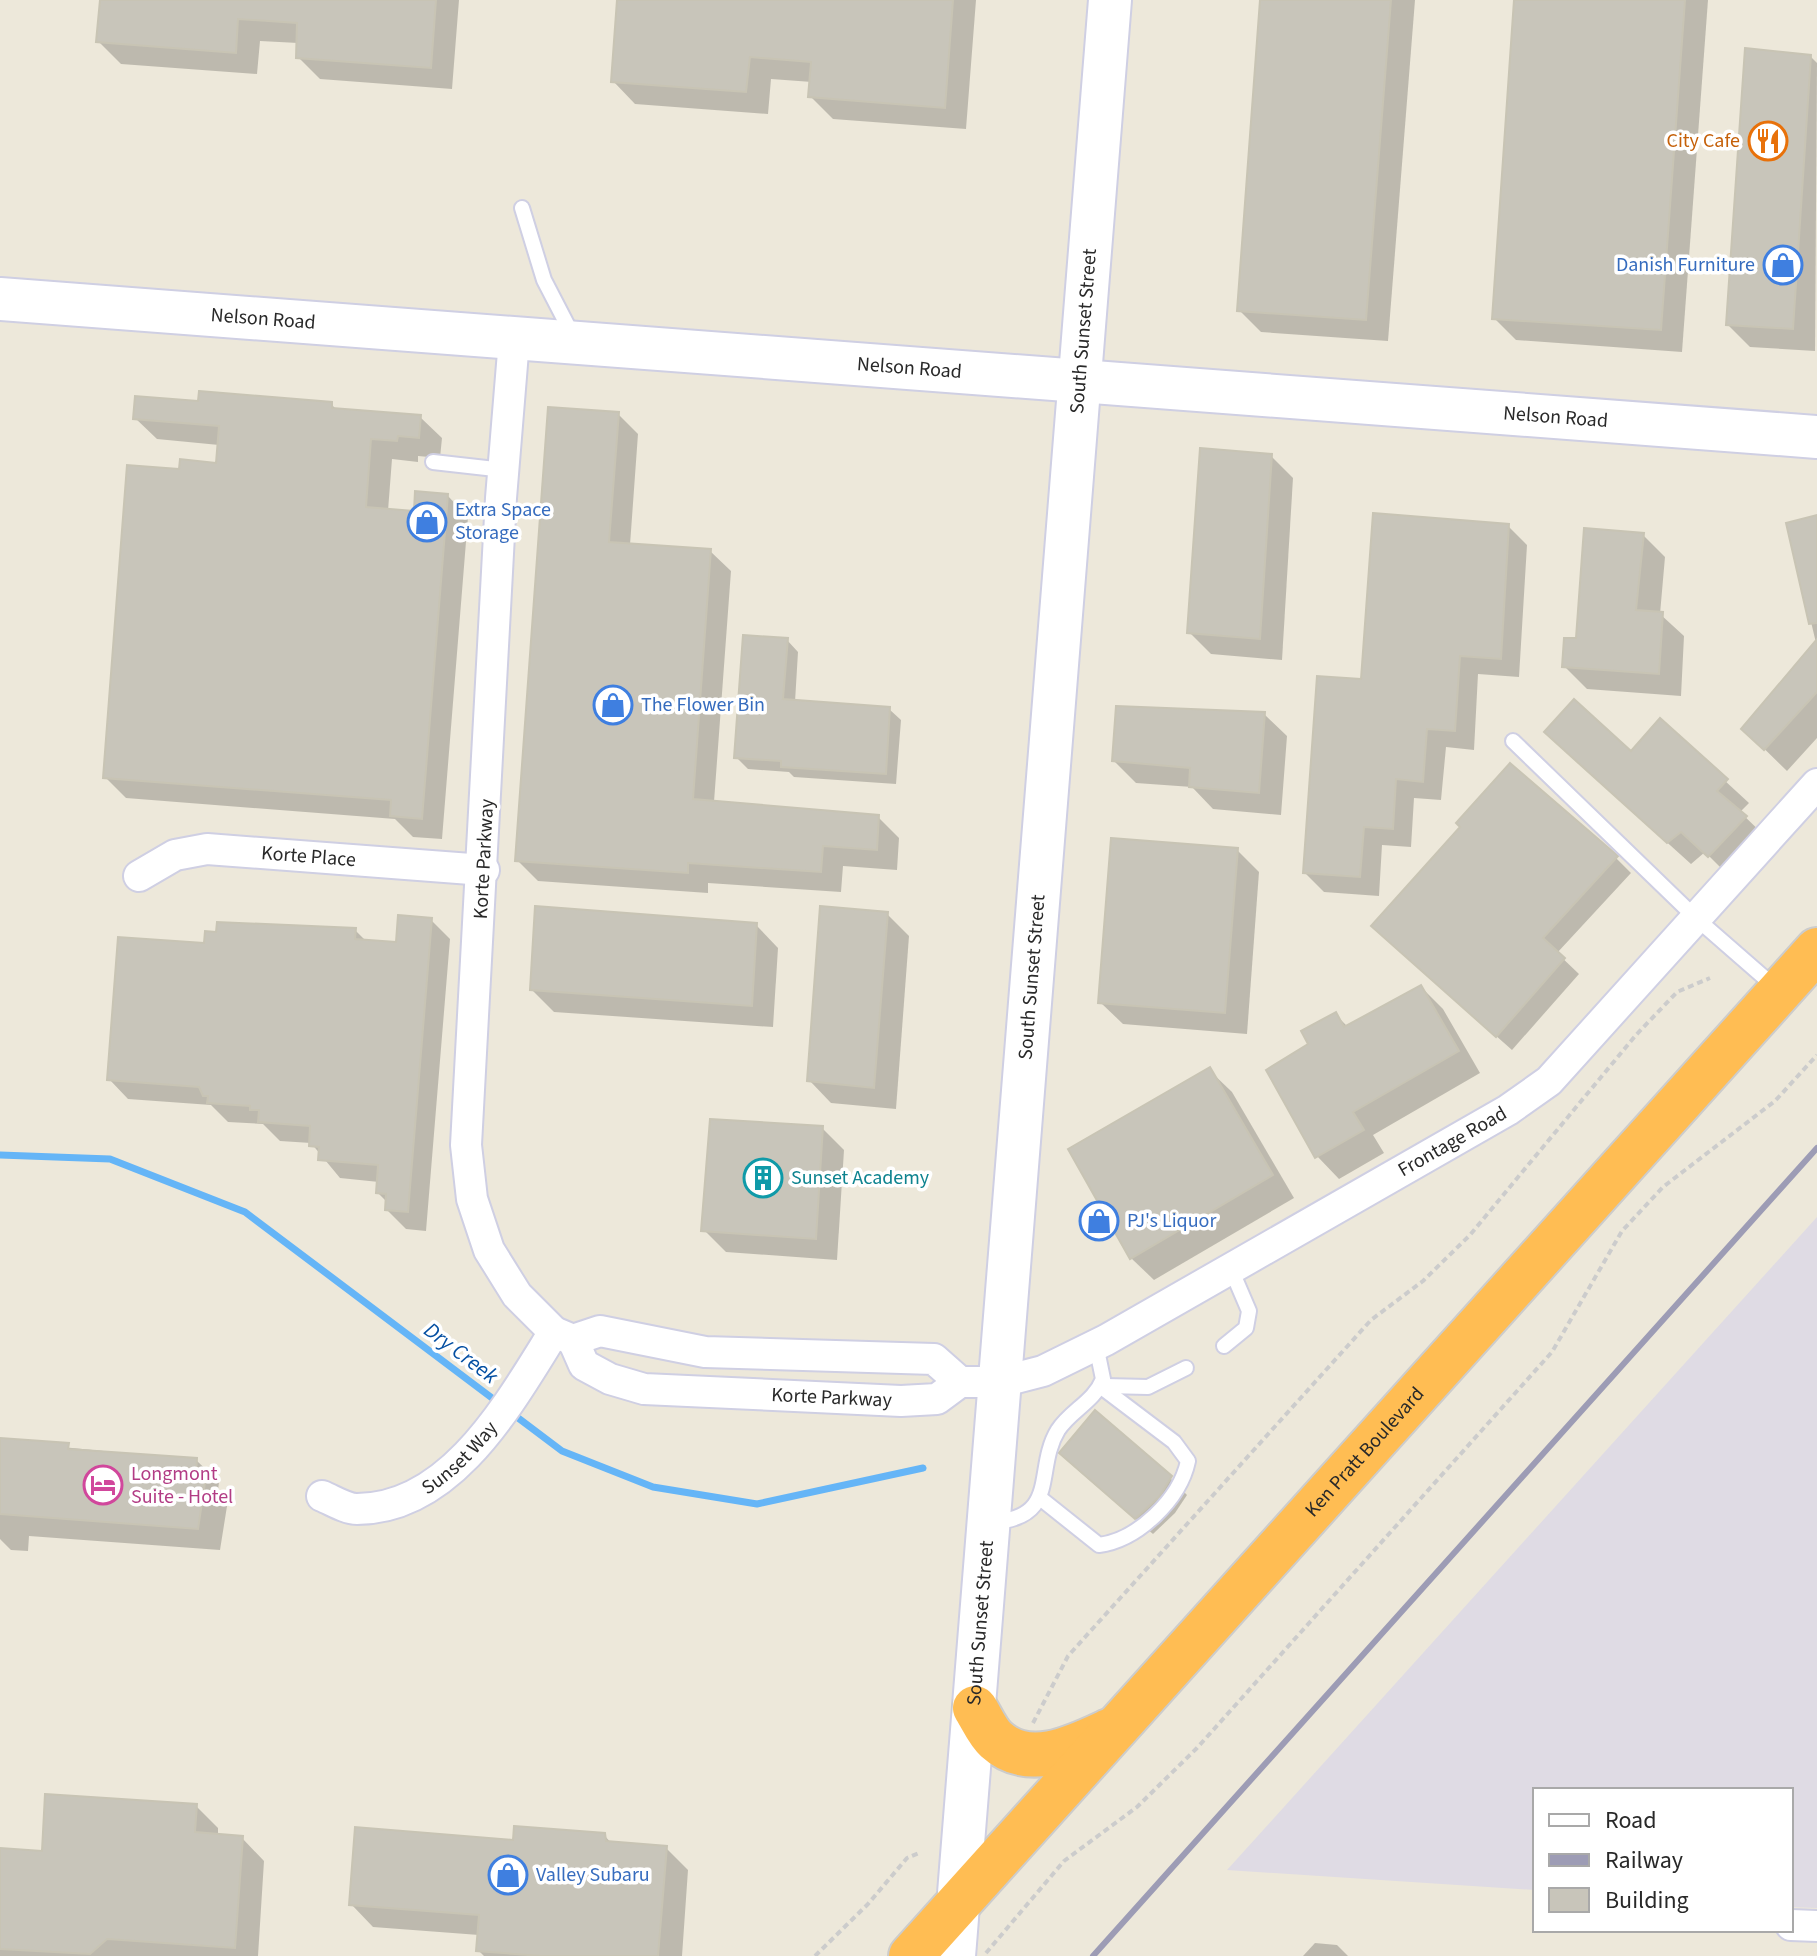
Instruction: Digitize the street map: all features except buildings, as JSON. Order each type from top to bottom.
[{"type":"highway","name":"Ken Pratt Boulevard","points":[[911,1956],[1817,950]]},
{"type":"highway","points":[[975,1708],[994,1739],[1014,1751],[1042,1755],[1071,1748],[1119,1727]]},
{"type":"street","name":"South Sunset Street","points":[[954,1956],[989,1522],[980,1382],[1080,382],[1110,0]]},
{"type":"street","name":"Nelson Road","points":[[0,299],[514,340],[1805,433]]},
{"type":"street","name":"Korte Parkway","points":[[514,340],[466,1145],[472,1199],[489,1250],[517,1295],[564,1336],[584,1365],[610,1379],[644,1389],[901,1401],[937,1399],[980,1382]]},
{"type":"street","name":"Frontage Road","points":[[980,1382],[1043,1371],[1096,1345],[1508,1110],[1549,1081],[1817,784]]},
{"type":"street","name":"Korte Place","points":[[139,876],[175,855],[207,849],[484,870]]},
{"type":"street","points":[[564,1336],[600,1331],[705,1352],[934,1359],[980,1382]]},
{"type":"street","name":"Sunset Way","points":[[322,1496],[354,1510],[400,1501],[440,1482],[564,1336]]},
{"type":"street","points":[[1793,1925],[1817,1926]]},
{"type":"lane","points":[[522,208],[544,280],[577,344]]},
{"type":"lane","points":[[433,462],[504,470]]},
{"type":"lane","points":[[1513,741],[1697,919],[1779,990]]},
{"type":"lane","points":[[1224,1346],[1246,1328],[1249,1311],[1231,1269]]},
{"type":"lane","points":[[989,1522],[1010,1521],[1028,1511],[1040,1498],[1052,1441],[1059,1428],[1100,1386],[1103,1372],[1096,1345]]},
{"type":"lane","points":[[1100,1386],[1132,1390],[1148,1387],[1186,1368]]},
{"type":"lane","points":[[1040,1498],[1099,1545],[1114,1543],[1140,1529],[1184,1482],[1188,1461],[1174,1442],[1100,1386]]},
{"type":"path","points":[[1026,1735],[1068,1656],[1301,1397],[1371,1320],[1423,1281],[1470,1235],[1636,1035],[1677,992],[1710,978]]},
{"type":"path","points":[[980,1956],[989,1952],[1064,1861],[1137,1807],[1197,1748],[1552,1352],[1622,1231],[1663,1187],[1775,1101],[1817,1055]]},
{"type":"path","points":[[815,1956],[868,1904],[907,1858],[919,1853]]},
{"type":"shaded area","points":[[1817,1217],[1817,1908],[1793,1907],[1793,1788],[1533,1788],[1533,1890],[1227,1870]]},
{"type":"waterway","name":"Dry Creek","points":[[0,1155],[110,1159],[245,1212],[500,1404]]},
{"type":"waterway","name":"Dry Creek","points":[[509,1411],[562,1451],[653,1487],[757,1504],[923,1468]]},
{"type":"railway","points":[[1093,1956],[1817,1148]]},
{"type":"place","name":"City Cafe","points":[[1768,141]]},
{"type":"place","name":"Danish Furniture","points":[[1783,265]]},
{"type":"place","name":"Extra Space Storage","points":[[427,522]]},
{"type":"place","name":"The Flower Bin","points":[[613,705]]},
{"type":"place","name":"Sunset Academy","points":[[763,1178]]},
{"type":"place","name":"PJ's Liquor","points":[[1099,1221]]},
{"type":"place","name":"Longmont Suite - Hotel","points":[[103,1485]]},
{"type":"place","name":"Valley Subaru","points":[[508,1875]]}]
